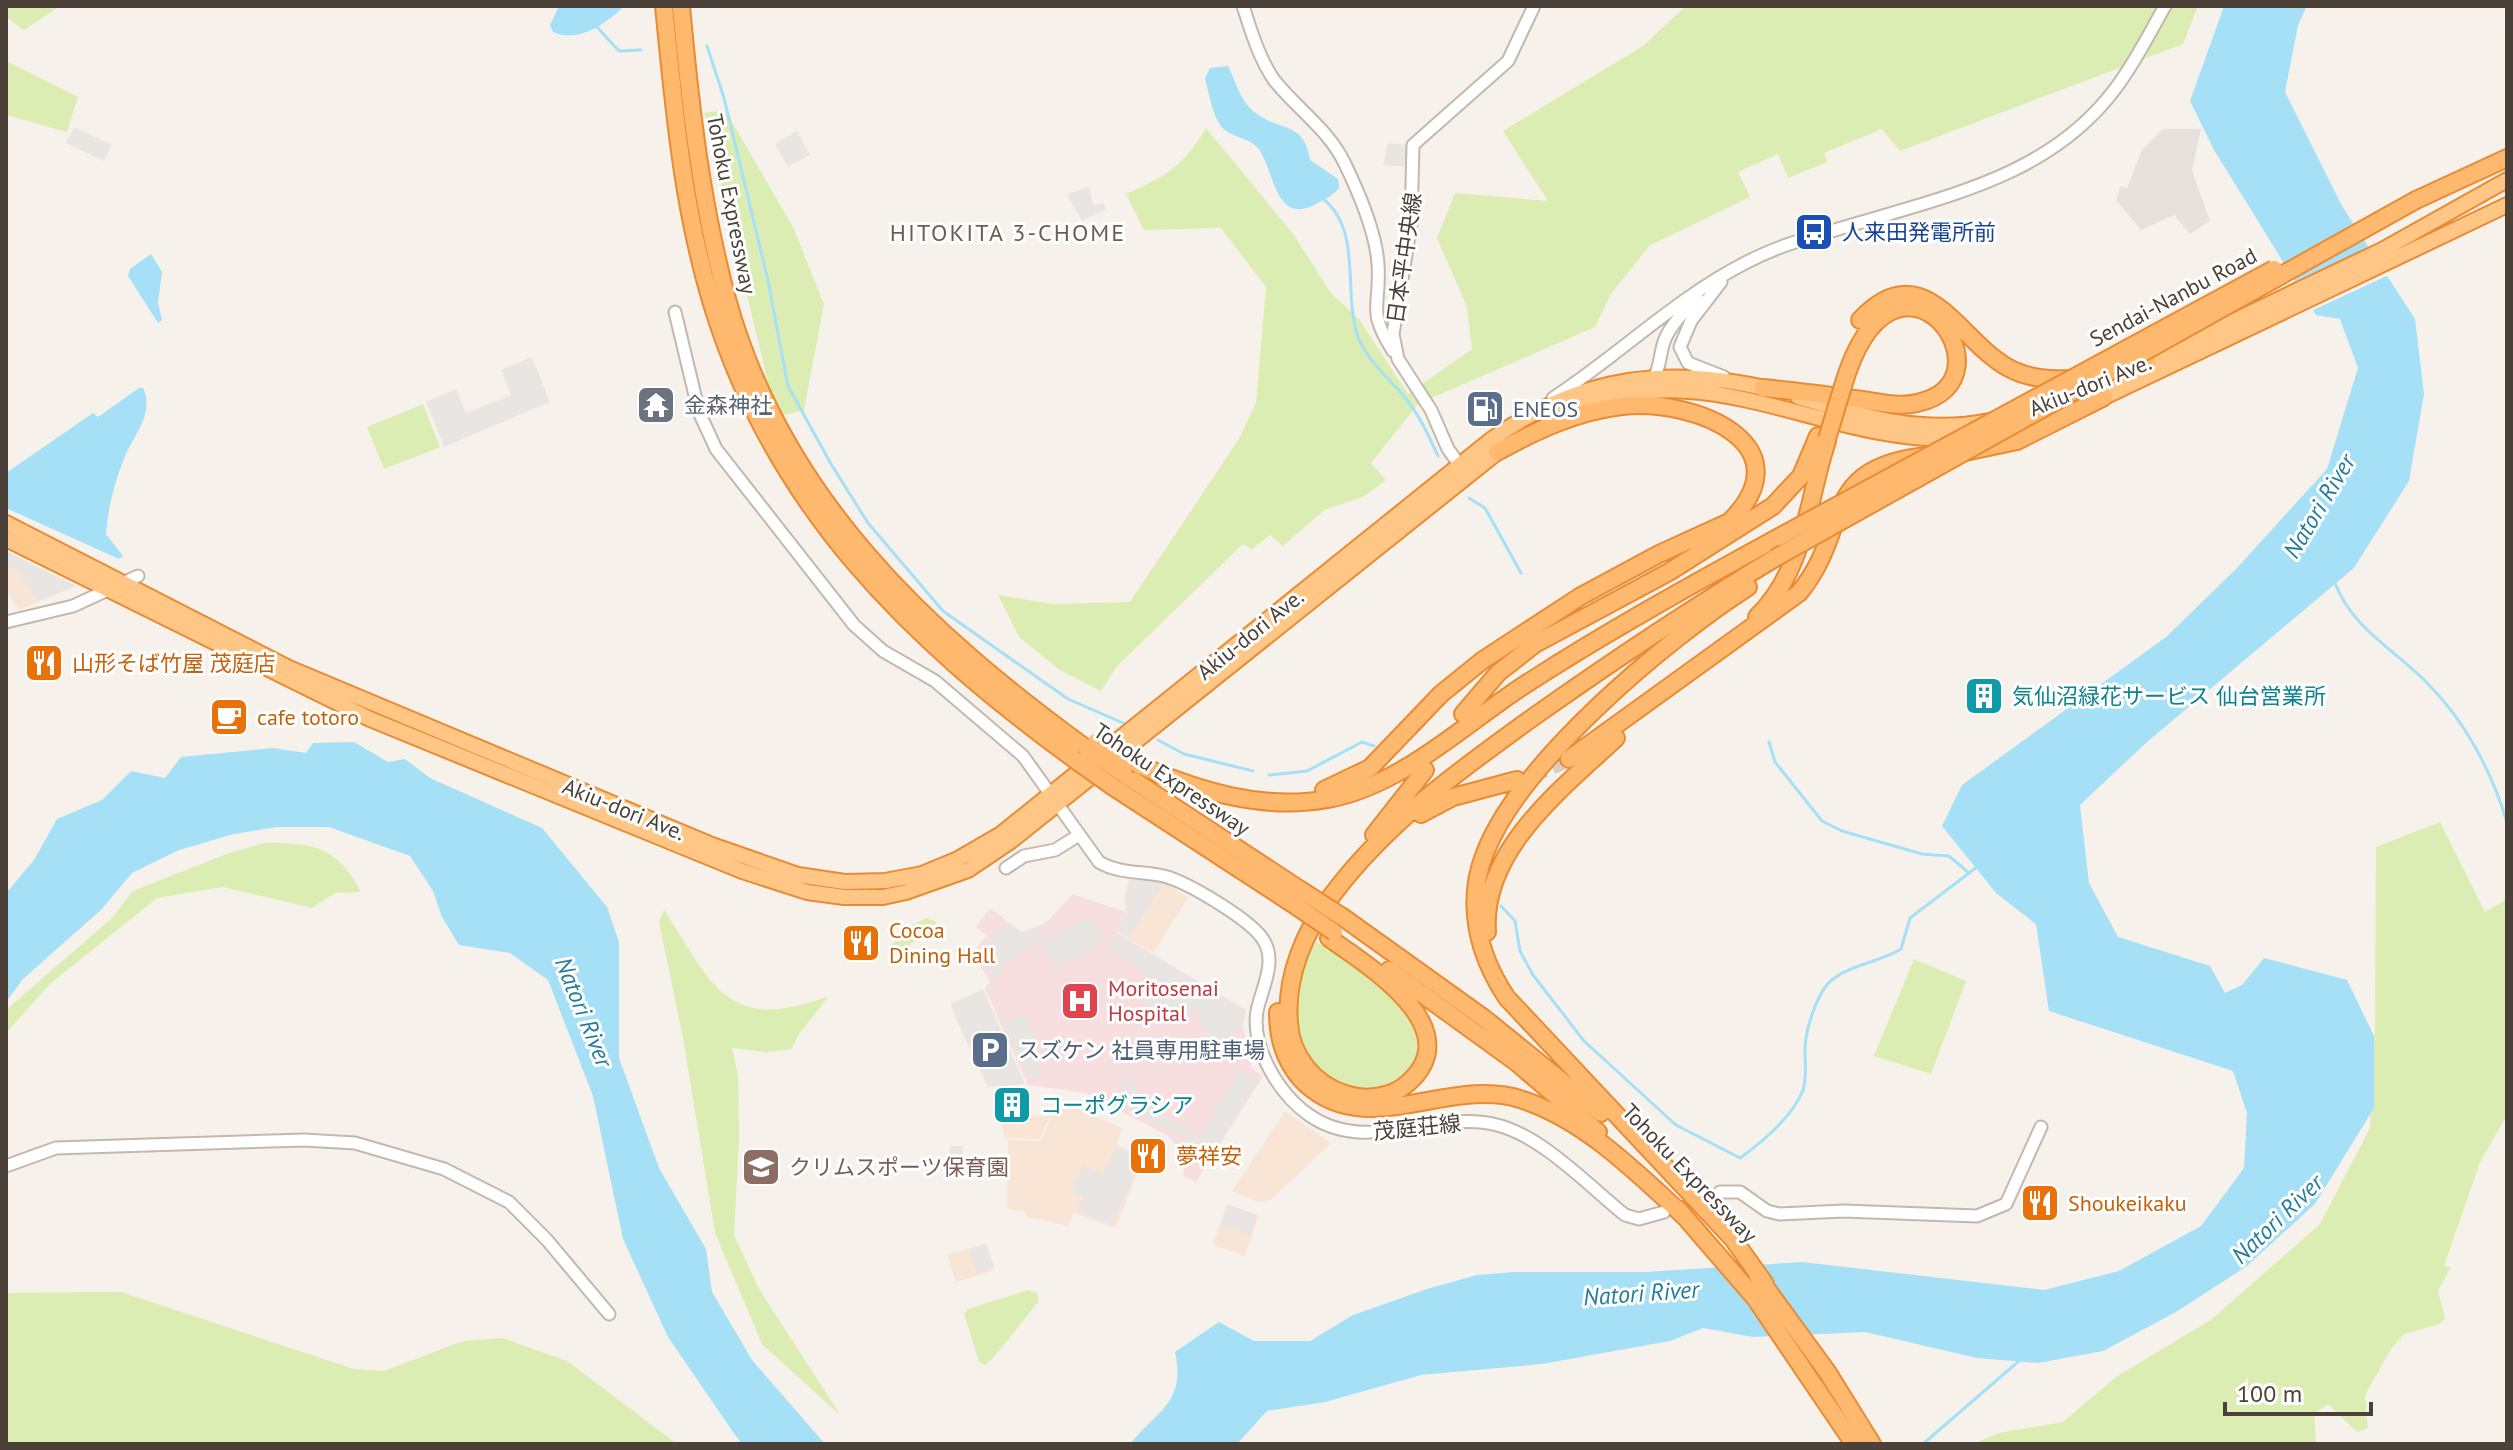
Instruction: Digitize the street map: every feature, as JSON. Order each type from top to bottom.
[{"type":"highway","name":"Tohoku Expressway","points":[[664,6],[685,186],[703,270],[728,351],[765,433],[819,521],[877,592],[985,692],[1085,750]]},
{"type":"highway","name":"Tohoku Expressway","points":[[681,6],[695,137],[709,224],[728,302],[759,384],[784,435],[831,511],[888,581],[954,645],[1085,750],[1193,848],[1291,900]]},
{"type":"highway","name":"Sendai-Nanbu Road","points":[[1776,553],[1959,445],[2416,200],[2507,158]]},
{"type":"highway","name":"Akiu-dori Ave.","points":[[2385,255],[2507,180]]},
{"type":"highway","name":"Akiu-dori Ave.","points":[[1463,470],[1563,413],[1600,399],[1641,391],[1682,389],[1722,393],[1867,430],[1934,439],[2009,433],[2104,397],[2170,359],[2385,255],[2507,205]]},
{"type":"highway","points":[[1717,654],[1770,604],[1786,582],[1799,551],[1847,343],[1860,321],[1887,300],[1908,296],[1941,306],[1996,360],[2029,376],[2072,379],[2147,363]]},
{"type":"highway","points":[[1763,388],[1892,404],[1917,403],[1937,395],[1952,380],[1957,362],[1954,343],[1945,325],[1929,313],[1908,308],[1888,312],[1862,335],[1838,385]]},
{"type":"highway","name":"Akiu-dori Ave.","points":[[6,523],[117,588],[370,719],[742,871],[807,892],[844,897],[883,897],[944,880],[988,857],[1056,798],[1463,470],[1523,418],[1580,392],[1656,377],[1735,381],[1892,423],[1948,427],[2008,417],[2056,403],[2147,363],[2170,359]]},
{"type":"highway","points":[[1569,759],[1799,593],[1814,572],[1849,490],[1870,470],[1889,461],[1979,451],[2017,441],[2104,397]]},
{"type":"highway","points":[[1463,714],[1498,673],[1585,603],[1734,525],[1752,492],[1754,463],[1746,444],[1731,428],[1691,410],[1656,404],[1603,409],[1549,426],[1497,452]]},
{"type":"highway","points":[[1535,644],[1591,616],[1687,550],[1773,506],[1795,486],[1823,438]]},
{"type":"highway","points":[[1263,800],[1312,794],[1358,776],[1381,758],[1454,682],[1581,596],[1713,537]]},
{"type":"highway","name":"Akiu-dori Ave.","points":[[6,539],[117,588]]},
{"type":"highway","points":[[1085,750],[1218,793],[1263,800],[1324,800],[1381,781],[1590,644],[1776,553]]},
{"type":"highway","points":[[1357,853],[1417,795],[1510,723],[1642,631],[1776,553]]},
{"type":"highway","points":[[1291,900],[1335,929],[1398,989],[1422,1023],[1424,1061],[1412,1080],[1393,1093],[1368,1098],[1333,1089],[1311,1074],[1291,1040],[1289,998],[1295,967],[1320,912],[1346,878],[1412,811],[1493,747],[1776,553]]},
{"type":"highway","points":[[1730,1240],[1507,998],[1484,954],[1475,906],[1485,853],[1531,782],[1618,688],[1776,553]]},
{"type":"highway","points":[[1559,622],[1581,596]]},
{"type":"highway","points":[[1516,640],[1559,622],[1591,616]]},
{"type":"highway","points":[[1553,1049],[1524,1013],[1495,966],[1486,923],[1493,882],[1507,853],[1530,825],[1664,693]]},
{"type":"highway","points":[[1425,770],[1312,909],[1282,975],[1277,1008],[1279,1036],[1288,1060],[1303,1081],[1333,1101],[1360,1109],[1472,1093],[1521,1099],[1582,1131],[1685,1217]]},
{"type":"highway","name":"Tohoku Expressway","points":[[1118,780],[1437,1002],[1554,1093],[1709,1242],[1786,1340],[1854,1444]]},
{"type":"highway","points":[[1346,878],[1387,839],[1427,810],[1470,791],[1517,780]]},
{"type":"highway","name":"Tohoku Expressway","points":[[1335,929],[1485,1019],[1564,1082],[1646,1154],[1730,1240],[1765,1284],[1828,1373],[1872,1444]]},
{"type":"street","points":[[1243,6],[1261,55],[1275,80],[1315,122],[1346,165],[1371,233],[1378,263],[1377,327],[1398,359]]},
{"type":"street","name":"日本平中央線","points":[[1463,470],[1448,449],[1431,410],[1398,359],[1394,314],[1411,224],[1413,145],[1508,61],[1534,6]]},
{"type":"street","points":[[1523,418],[1575,384],[1696,292],[1746,262],[1794,243],[1978,188],[2021,169],[2062,142],[2113,92],[2165,6]]},
{"type":"street","points":[[1641,391],[1656,377],[1661,350],[1671,327],[1688,308],[1746,262]]},
{"type":"street","points":[[1730,273],[1700,308],[1680,347],[1688,363],[1735,381]]},
{"type":"street","name":"茂庭荘線","points":[[675,312],[699,412],[716,449],[833,599],[872,643],[935,681],[1023,756],[1056,798],[1091,854],[1109,868],[1162,875],[1186,885],[1245,923],[1264,941],[1269,964],[1257,1009],[1257,1037],[1270,1068],[1306,1113],[1347,1132],[1384,1132],[1448,1122],[1496,1125],[1526,1137],[1625,1215],[1639,1219],[1664,1212]]},
{"type":"street","points":[[6,622],[94,598],[138,576]]},
{"type":"street","points":[[1006,868],[1024,856],[1055,850],[1079,835]]},
{"type":"street","points":[[1720,1192],[1740,1192],[1767,1211],[1779,1214],[1844,1211],[1977,1216],[2006,1204],[2041,1127]]},
{"type":"street","points":[[6,1166],[56,1148],[304,1140],[355,1143],[444,1169],[509,1202],[547,1240],[609,1314]]},
{"type":"shaded area","points":[[74,127],[112,145],[104,161],[66,143]]},
{"type":"shaded area","points":[[2163,129],[2201,129],[2192,170],[2210,221],[2190,234],[2174,215],[2141,230],[2116,200],[2121,186],[2127,188],[2142,150]]},
{"type":"shaded area","points":[[797,131],[810,155],[788,167],[775,144]]},
{"type":"shaded area","points":[[1388,143],[1407,145],[1408,167],[1383,165]]},
{"type":"shaded area","points":[[1089,187],[1093,205],[1103,203],[1106,209],[1082,221],[1067,194]]},
{"type":"shaded area","points":[[532,357],[550,402],[444,447],[426,402],[456,389],[466,413],[511,395],[501,370]]},
{"type":"shaded area","points":[[6,551],[76,586],[19,610],[6,591]]},
{"type":"shaded area","points":[[6,551],[76,586],[38,601],[15,566],[6,571]]},
{"type":"shaded area","points":[[1129,878],[1163,881],[1188,898],[1153,953],[1116,931],[1126,912],[1124,901]]},
{"type":"shaded area","points":[[1130,879],[1163,883],[1130,937],[1118,930],[1129,911],[1125,900]]},
{"type":"shaded area","points":[[1073,894],[1126,912],[1116,932],[1246,1010],[1243,1025],[1252,1069],[1263,1076],[1196,1182],[1184,1177],[1183,1153],[1168,1136],[1086,1093],[1028,1085],[985,989],[990,982],[973,953],[986,936],[976,927],[990,908],[1022,932],[1046,923]]},
{"type":"shaded area","points":[[1090,917],[1103,943],[1054,969],[1041,943]]},
{"type":"shaded area","points":[[1005,921],[1022,933],[1038,926],[1045,939],[1012,956],[995,982],[982,955]]},
{"type":"shaded area","points":[[1121,936],[1245,1011],[1240,1029],[1206,1047],[1200,1036],[1207,1032],[1195,1009],[1158,1028],[1143,1000],[1163,989],[1157,976],[1146,981],[1137,963],[1130,966],[1124,955],[1117,959],[1107,943]]},
{"type":"shaded area","name":"スズケン 社員専用駐車場","points":[[983,989],[1025,1084],[988,1087],[954,1015],[951,1004]]},
{"type":"shaded area","points":[[1025,1014],[1040,1045],[1030,1051],[1042,1075],[1030,1080],[1003,1024]]},
{"type":"shaded area","points":[[1239,1069],[1258,1080],[1213,1151],[1197,1142]]},
{"type":"shaded area","points":[[1129,1076],[1143,1106],[1196,1133],[1194,1141],[1108,1101],[1106,1097],[1123,1090],[1118,1081]]},
{"type":"shaded area","points":[[1057,1100],[1122,1128],[1117,1145],[1144,1158],[1115,1228],[1073,1213],[1069,1226],[1026,1217],[1025,1211],[1007,1209],[1008,1140],[1041,1141]]},
{"type":"shaded area","points":[[1285,1111],[1331,1143],[1271,1200],[1258,1202],[1232,1191]]},
{"type":"shaded area","points":[[999,1114],[1050,1116],[1040,1139],[1005,1138]]},
{"type":"shaded area","points":[[950,1146],[963,1146],[963,1178],[950,1178]]},
{"type":"shaded area","points":[[1116,1146],[1142,1158],[1112,1225],[1077,1210],[1083,1197],[1071,1192],[1083,1165],[1103,1174]]},
{"type":"shaded area","points":[[1227,1204],[1259,1215],[1245,1256],[1213,1245]]},
{"type":"shaded area","points":[[1228,1205],[1257,1215],[1251,1235],[1221,1225]]},
{"type":"shaded area","points":[[986,1243],[995,1270],[956,1282],[947,1255]]},
{"type":"shaded area","points":[[986,1245],[994,1267],[977,1273],[969,1251]]},
{"type":"green space","points":[[6,6],[60,6],[24,30],[6,17]]},
{"type":"green space","points":[[1686,6],[2198,6],[2183,44],[1900,151],[1882,129],[1824,153],[1827,162],[1788,178],[1778,154],[1738,172],[1750,197],[1649,246],[1611,294],[1595,327],[1418,404],[1371,463],[1386,480],[1363,497],[1324,510],[1283,546],[1270,535],[1252,549],[1243,544],[1117,666],[1101,691],[1060,670],[1019,637],[998,595],[1053,604],[1130,602],[1239,439],[1256,403],[1266,287],[1221,228],[1144,230],[1126,194],[1172,169],[1206,128],[1294,235],[1330,292],[1359,319],[1408,394],[1472,349],[1467,307],[1437,238],[1455,193],[1548,201],[1503,131],[1643,46]]},
{"type":"green space","points":[[6,61],[78,97],[67,132],[6,115]]},
{"type":"green space","points":[[725,110],[793,227],[824,304],[804,410],[776,417],[704,113]]},
{"type":"green space","points":[[423,404],[440,447],[384,469],[367,427]]},
{"type":"green space","points":[[2440,822],[2485,912],[2507,899],[2507,1115],[2480,1162],[2444,1266],[2451,1267],[2438,1291],[2445,1318],[2440,1324],[2404,1334],[2391,1349],[2365,1395],[2368,1428],[2357,1432],[2328,1404],[2314,1414],[2316,1444],[1973,1444],[1999,1433],[2063,1422],[2116,1377],[2212,1319],[2320,1224],[2370,1128],[2375,1026],[2376,847]]},
{"type":"green space","points":[[265,843],[297,844],[322,850],[343,865],[361,892],[335,893],[312,908],[223,887],[157,898],[51,983],[6,1033],[6,1010],[112,918],[133,891],[229,853]]},
{"type":"green space","points":[[664,910],[711,981],[727,996],[745,1006],[767,1009],[795,1006],[829,996],[791,1049],[767,1052],[732,1048],[738,1075],[739,1137],[734,1235],[759,1289],[841,1416],[762,1344],[715,1233],[683,1038],[659,922]]},
{"type":"green space","points":[[927,918],[936,922],[936,929],[910,944],[908,950],[899,956],[889,948],[907,927]]},
{"type":"green space","points":[[1316,942],[1384,986],[1414,1025],[1417,1051],[1406,1072],[1385,1085],[1360,1089],[1334,1083],[1311,1065],[1297,1034],[1295,1010],[1301,975]]},
{"type":"green space","points":[[1914,959],[1966,981],[1931,1074],[1874,1056]]},
{"type":"green space","points":[[1028,1290],[1037,1293],[1039,1301],[993,1358],[985,1365],[979,1362],[964,1314],[968,1309]]},
{"type":"green space","points":[[121,1292],[354,1369],[384,1371],[463,1341],[502,1338],[567,1361],[677,1444],[6,1444],[6,1293]]},
{"type":"water","points":[[559,6],[624,6],[592,30],[562,35],[553,32],[550,25]]},
{"type":"water","name":"Natori River","points":[[2224,6],[2307,6],[2298,25],[2285,92],[2342,206],[2415,319],[2424,394],[2409,481],[2354,568],[2147,742],[2080,805],[2089,883],[2118,937],[2210,966],[2225,993],[2242,985],[2264,958],[2347,980],[2374,1036],[2374,1108],[2315,1204],[2247,1266],[2176,1312],[2103,1351],[2038,1363],[1977,1358],[1865,1332],[1753,1337],[1703,1328],[1670,1341],[1542,1364],[1421,1375],[1325,1402],[1267,1411],[1237,1444],[1130,1444],[1173,1394],[1177,1383],[1175,1352],[1219,1322],[1254,1341],[1310,1341],[1353,1315],[1427,1289],[1477,1275],[1514,1272],[1645,1272],[1802,1262],[2044,1290],[2119,1271],[2201,1226],[2244,1168],[2247,1113],[2233,1071],[2049,1011],[2036,924],[1996,893],[1942,826],[1962,785],[2166,637],[2236,569],[2327,469],[2358,368],[2340,319],[2316,315],[2214,150],[2190,101]]},
{"type":"water","points":[[1228,66],[1248,106],[1271,122],[1296,132],[1307,147],[1310,160],[1338,179],[1339,188],[1334,193],[1301,209],[1283,201],[1258,148],[1225,130],[1214,113],[1205,78],[1210,68]]},
{"type":"water","points":[[151,254],[162,272],[158,303],[162,320],[158,323],[128,276],[130,269]]},
{"type":"water","points":[[143,388],[146,398],[145,416],[117,477],[106,534],[123,556],[119,559],[6,508],[6,473],[93,413],[98,417]]},
{"type":"water","name":"Natori River","points":[[354,742],[388,762],[405,759],[430,778],[542,828],[607,907],[619,942],[619,1058],[659,1168],[706,1249],[712,1292],[752,1360],[825,1444],[742,1444],[733,1432],[668,1337],[623,1239],[593,1096],[548,980],[510,953],[459,945],[442,917],[433,891],[410,856],[329,827],[277,827],[234,834],[179,850],[132,873],[101,910],[23,979],[6,1002],[6,893],[34,860],[57,819],[102,800],[131,771],[165,778],[181,757],[273,748],[306,753],[313,743]]},
{"type":"pier","points":[[2373,246],[2391,274],[2309,312],[2291,283]]},
{"type":"waterway","points":[[597,27],[619,51],[641,50]]},
{"type":"waterway","points":[[707,46],[724,98],[767,276],[788,386],[831,464],[868,523],[943,611],[1068,699],[1123,723]]},
{"type":"waterway","points":[[1321,197],[1334,210],[1347,243],[1357,334],[1367,355],[1416,413],[1438,456]]},
{"type":"waterway","points":[[1469,498],[1485,508],[1521,573]]},
{"type":"waterway","points":[[2335,583],[2364,627],[2416,672],[2455,715],[2494,785],[2507,822]]},
{"type":"waterway","points":[[1158,740],[1184,754],[1253,771]]},
{"type":"waterway","points":[[1269,775],[1307,771],[1362,742],[1374,746]]},
{"type":"waterway","points":[[1769,742],[1775,762],[1822,821],[1842,831],[1922,854],[1949,856],[1969,873]]},
{"type":"waterway","points":[[1501,906],[1515,921],[1520,951],[1533,975],[1584,1041],[1676,1125],[1740,1158],[1776,1128],[1798,1100],[1805,1080],[1805,1045],[1809,1024],[1827,985],[1849,970],[1901,949],[1910,918],[1977,867]]},
{"type":"waterway","points":[[1923,1444],[2020,1360]]},
{"type":"tunnel","points":[[1530,776],[1569,759]]},
{"type":"tunnel","points":[[1672,1210],[1720,1192]]},
{"type":"place","name":"人来田発電所前","points":[[1814,232]]},
{"type":"place","name":"金森神社","points":[[656,405]]},
{"type":"place","name":"ENEOS","points":[[1485,409]]},
{"type":"place","name":"山形そば竹屋 茂庭店","points":[[44,663]]},
{"type":"place","name":"気仙沼緑花サービス 仙台営業所","points":[[1984,696]]},
{"type":"place","name":"cafe totoro","points":[[229,717]]},
{"type":"place","name":"Cocoa Dining Hall","points":[[861,943]]},
{"type":"place","name":"Moritosenai Hospital","points":[[1080,1001]]},
{"type":"place","name":"スズケン 社員専用駐車場","points":[[990,1050]]},
{"type":"place","name":"コーポグラシア","points":[[1012,1105]]},
{"type":"place","name":"夢祥安","points":[[1148,1156]]},
{"type":"place","name":"クリムスポーツ保育園","points":[[761,1167]]},
{"type":"place","name":"Shoukeikaku","points":[[2040,1203]]},
{"type":"district","name":"HITOKITA 3-CHOME","points":[[1008,232]]}]
